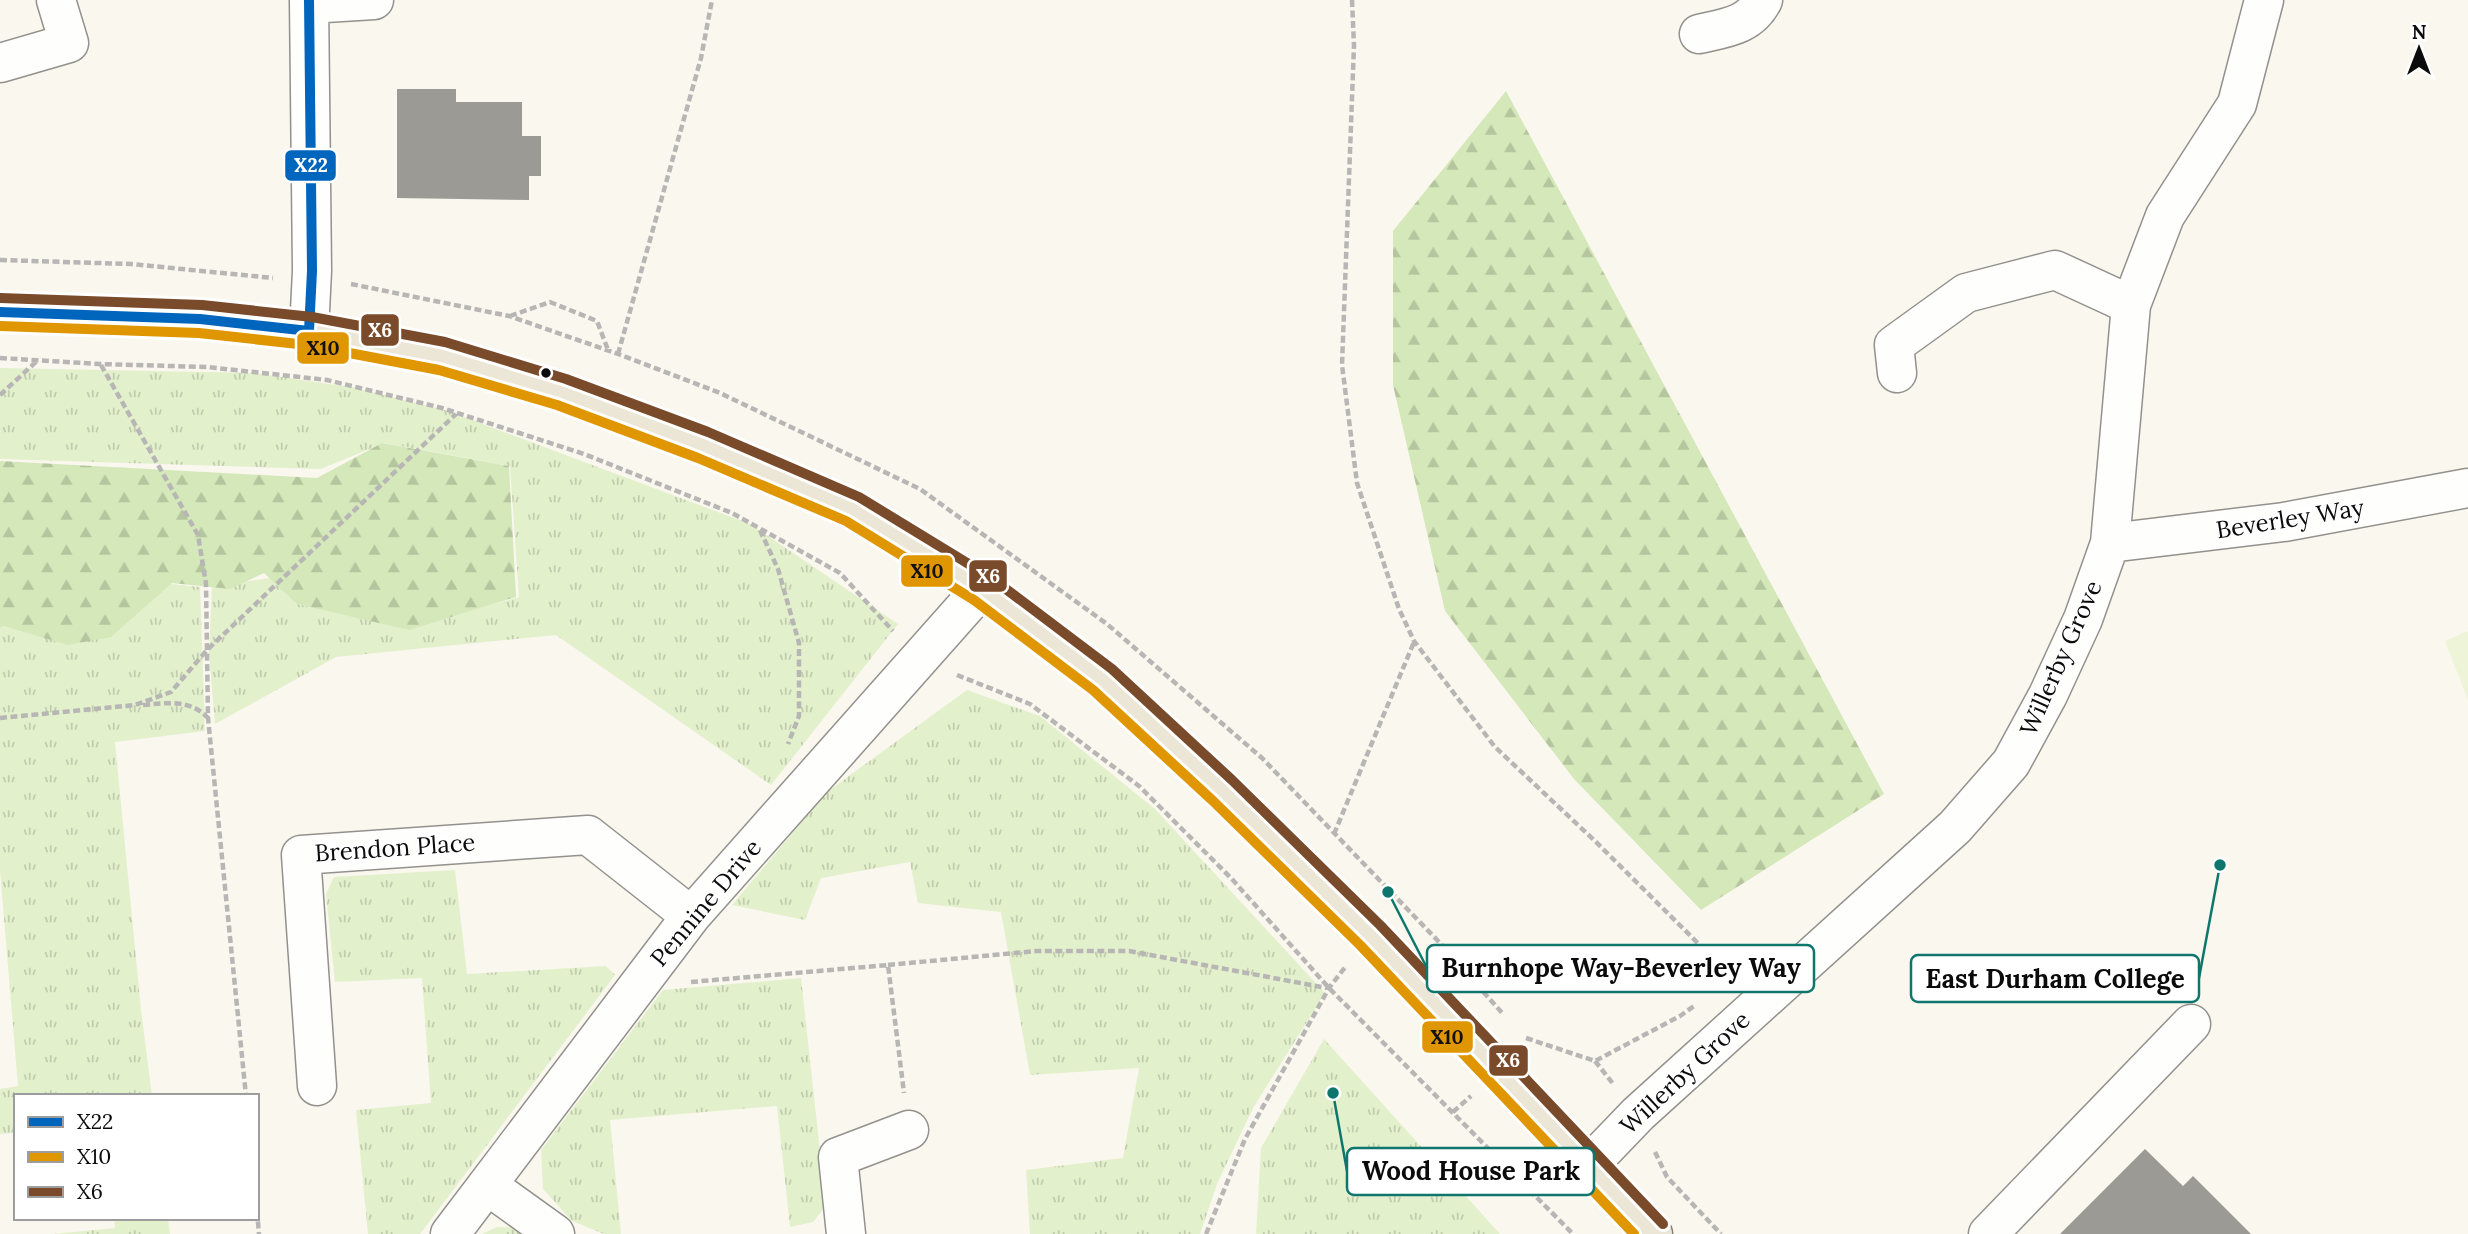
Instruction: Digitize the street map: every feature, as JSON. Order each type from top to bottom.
[{"type":"main road","points":[[0,312],[200,318],[309,331],[442,356],[561,392],[703,445],[852,509],[982,588],[1102,679],[1222,790],[1370,935],[1653,1234]]},
{"type":"street","points":[[0,62],[69,43],[56,0]]},
{"type":"street","points":[[309,331],[312,281],[309,2],[374,0]]},
{"type":"street","points":[[1699,34],[1735,26],[1748,19],[1763,0]]},
{"type":"street","name":"Willerby Grove","points":[[1589,1165],[1638,1114],[1955,828],[2011,764],[2049,695],[2083,619],[2110,543],[2131,305],[2165,216],[2237,104],[2264,0]]},
{"type":"street","points":[[1897,373],[1894,345],[1966,293],[2055,270],[2131,305]]},
{"type":"street","name":"Beverley Way","points":[[2110,543],[2284,522],[2468,488]]},
{"type":"street","name":"Pennine Drive","points":[[450,1234],[691,916],[982,588]]},
{"type":"street","name":"Brendon Place","points":[[317,1086],[301,855],[588,835],[691,916]]},
{"type":"street","points":[[1988,1234],[2191,1024]]},
{"type":"street","points":[[846,1234],[838,1157],[909,1130]]},
{"type":"street","points":[[487,1185],[555,1234]]},
{"type":"path","points":[[618,354],[701,58],[712,0]]},
{"type":"path","points":[[1352,0],[1353,58],[1342,365],[1357,483],[1399,609],[1414,641],[1495,747],[1595,841],[1733,978]]},
{"type":"path","points":[[0,260],[131,264],[356,284],[509,316],[720,393],[908,483],[1107,624],[1262,758],[1510,1021]]},
{"type":"path","points":[[509,316],[550,302],[597,321],[608,351]]},
{"type":"path","points":[[0,395],[38,360],[39,313]]},
{"type":"path","points":[[0,358],[207,367],[327,380],[457,413],[584,454],[732,513],[840,573],[920,660],[1030,704],[1139,786],[1231,878],[1329,988],[1573,1234]]},
{"type":"path","points":[[100,364],[198,535],[205,584],[208,718],[246,1094]]},
{"type":"path","points":[[135,705],[171,692],[207,650],[457,413]]},
{"type":"path","points":[[760,530],[778,569],[799,643],[799,716],[786,750]]},
{"type":"path","points":[[1334,834],[1414,641]]},
{"type":"path","points":[[0,718],[176,702],[199,708],[208,718]]},
{"type":"path","points":[[1206,1234],[1245,1139],[1329,988],[1370,935]]},
{"type":"path","points":[[637,986],[1036,951],[1129,951],[1329,988]]},
{"type":"path","points":[[888,965],[909,1130]]},
{"type":"path","points":[[1722,986],[1743,970]]},
{"type":"path","points":[[1519,1031],[1527,1041],[1595,1061],[1680,1016],[1701,1001]]},
{"type":"green space","points":[[1506,91],[1884,794],[1701,910],[1574,779],[1445,611],[1393,385],[1393,231]]},
{"type":"green space","points":[[0,368],[254,373],[356,388],[448,411],[750,524],[898,624],[771,785],[556,635],[336,657],[215,724],[209,653],[212,586],[270,578],[297,604],[407,628],[519,597],[510,466],[384,443],[321,469],[0,459]]},
{"type":"green space","points":[[382,443],[509,466],[516,597],[409,630],[297,604],[264,573],[230,589],[172,583],[111,637],[68,645],[3,626],[0,628],[0,461],[317,478]]},
{"type":"green space","points":[[170,584],[200,587],[205,731],[115,742],[152,1094],[14,1094],[14,1133],[0,1134],[0,1089],[18,1086],[0,870],[0,627],[68,644],[114,634]]},
{"type":"green space","points":[[2468,631],[2468,700],[2445,641]]},
{"type":"green space","points":[[967,690],[1040,716],[1155,809],[1325,993],[1253,1108],[1217,1184],[1200,1234],[1030,1234],[1026,1170],[1123,1158],[1139,1068],[1030,1075],[1001,912],[918,903],[910,862],[821,878],[805,920],[732,905],[827,792]]},
{"type":"green space","points":[[455,870],[467,974],[606,966],[615,975],[420,1234],[368,1234],[356,1110],[431,1103],[422,978],[335,982],[326,894],[334,877]]},
{"type":"green space","points":[[801,978],[826,1206],[813,1222],[790,1227],[777,1106],[610,1120],[621,1234],[604,1234],[572,1221],[543,1189],[541,1150],[663,990]]},
{"type":"green space","points":[[1324,1039],[1500,1234],[1256,1234],[1261,1148]]},
{"type":"green space","points":[[114,1220],[168,1220],[170,1234],[53,1234],[115,1228]]},
{"type":"green space","points":[[497,1227],[518,1228],[531,1234],[482,1234]]},
{"type":"building","points":[[397,89],[456,89],[456,102],[522,102],[522,136],[541,136],[541,176],[529,176],[529,200],[397,198]]},
{"type":"building","points":[[2145,1149],[2183,1186],[2193,1176],[2251,1234],[2060,1234]]},
{"type":"transit line","name":"X22","points":[[309,0],[312,271],[309,331]]},
{"type":"transit line","name":"X6","points":[[0,298],[202,305],[312,317],[445,342],[566,379],[708,432],[859,497],[990,577],[1112,669],[1232,780],[1380,925],[1663,1224]]},
{"type":"transit line","name":"X22","points":[[0,312],[200,319],[309,331]]},
{"type":"transit line","name":"X10","points":[[0,326],[199,333],[307,345],[439,370],[557,405],[698,458],[846,521],[974,600],[1093,690],[1212,800],[1360,945],[1634,1234]]},
{"type":"place","name":"East Durham College","points":[[2220,865]]},
{"type":"place","name":"Burnhope Way-Beverley Way","points":[[1388,892]]},
{"type":"place","name":"Wood House Park","points":[[1333,1093]]}]
